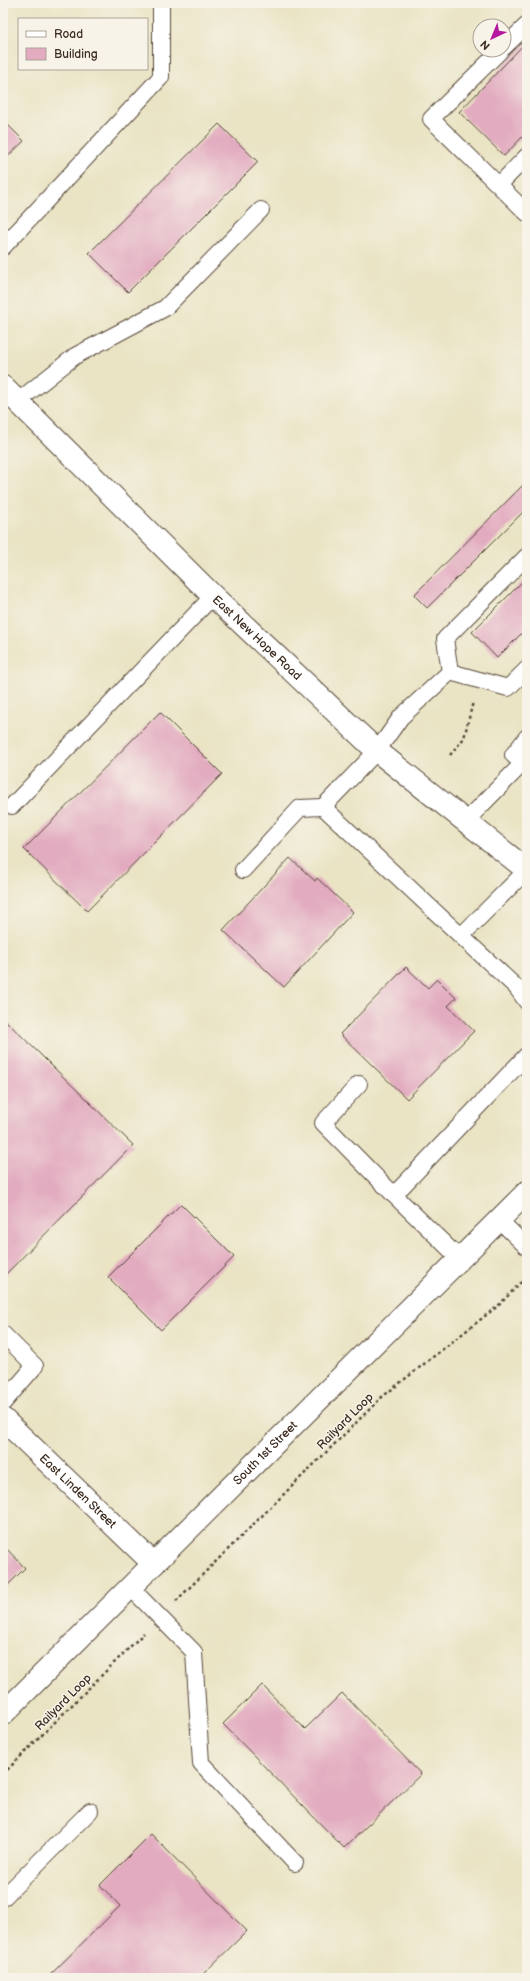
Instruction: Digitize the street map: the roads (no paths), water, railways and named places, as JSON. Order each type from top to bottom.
[{"type":"street","name":"East New Hope Road","points":[[10,394],[213,596],[377,751],[467,820],[527,870]]},
{"type":"street","name":"South 1st Street","points":[[3,1714],[527,1192]]},
{"type":"street","name":"East Linden Street","points":[[3,1419],[154,1564]]},
{"type":"lane","points":[[3,247],[161,78],[161,3]]},
{"type":"lane","points":[[512,39],[527,25]]},
{"type":"lane","points":[[493,58],[431,119],[527,213]]},
{"type":"lane","points":[[498,185],[527,156]]},
{"type":"lane","points":[[10,394],[75,356],[165,308],[261,210]]},
{"type":"lane","points":[[450,672],[445,639],[527,556]]},
{"type":"lane","points":[[12,806],[213,596]]},
{"type":"lane","points":[[450,672],[508,688],[527,669]]},
{"type":"lane","points":[[243,870],[300,808],[323,807],[377,751],[401,717],[450,672]]},
{"type":"lane","points":[[467,820],[525,765],[513,755],[527,737]]},
{"type":"lane","points":[[323,807],[517,988],[527,1002]]},
{"type":"lane","points":[[461,936],[527,870]]},
{"type":"lane","points":[[394,1195],[527,1055]]},
{"type":"lane","points":[[359,1084],[323,1123],[460,1259]]},
{"type":"lane","points":[[499,1220],[527,1247]]},
{"type":"lane","points":[[3,1334],[35,1366],[3,1403]]},
{"type":"lane","points":[[130,1587],[194,1652],[201,1763],[295,1863]]},
{"type":"lane","points":[[3,1898],[90,1811]]}]
